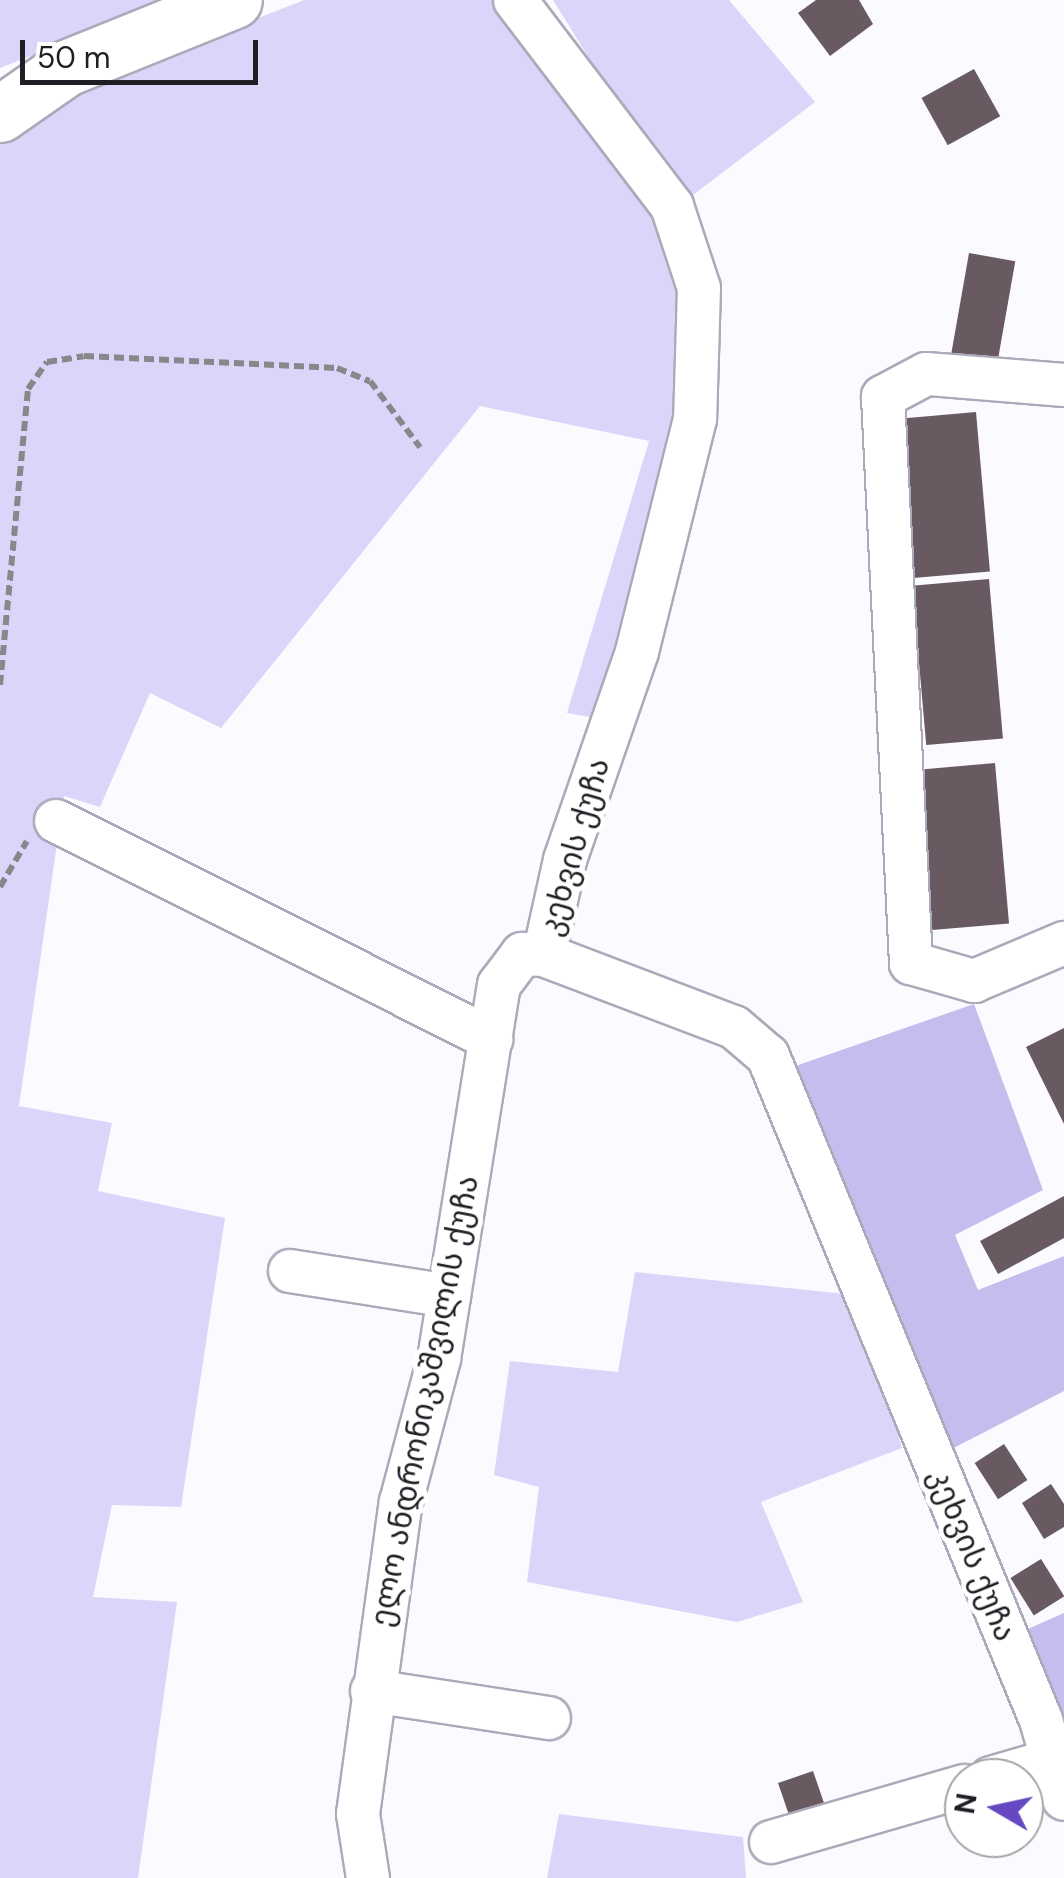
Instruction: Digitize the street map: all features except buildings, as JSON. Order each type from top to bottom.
[{"type":"main road","points":[[0,114],[66,68],[234,0]]},
{"type":"street","name":"კეხვის ქუჩა","points":[[514,0],[672,206],[700,288],[695,419],[636,652],[565,860],[544,956],[734,1027],[768,1056],[1058,1779]]},
{"type":"street","points":[[1064,385],[926,374],[884,397],[911,962],[974,981],[1064,943]]},
{"type":"street","points":[[56,821],[491,1039]]},
{"type":"street","name":"ელო ანდრონიკაშვილის ქუჩა","points":[[368,1878],[358,1814],[401,1502],[450,1296],[491,1039],[509,965],[522,954],[544,956]]},
{"type":"street","points":[[290,1271],[450,1296]]},
{"type":"street","points":[[372,1692],[549,1718]]},
{"type":"street","points":[[771,1842],[944,1792]]},
{"type":"path","points":[[0,685],[28,389],[46,362],[84,356],[337,368],[370,381],[420,447]]},
{"type":"path","points":[[0,887],[22,845],[56,821]]},
{"type":"shaded area","points":[[0,0],[173,0],[0,68]]},
{"type":"shaded area","points":[[304,0],[517,0],[661,210],[691,350],[631,614],[595,718],[567,713],[649,441],[480,406],[221,728],[150,693],[100,807],[64,796],[19,1106],[112,1123],[98,1191],[225,1218],[181,1507],[112,1505],[93,1597],[177,1602],[138,1878],[0,1878],[0,145],[70,92]]},
{"type":"shaded area","points":[[553,0],[729,0],[815,102],[680,205]]},
{"type":"shaded area","points":[[974,1004],[1043,1190],[955,1235],[978,1290],[1064,1256],[1064,1391],[942,1454],[784,1070]]},
{"type":"shaded area","points":[[635,1272],[855,1295],[902,1448],[761,1502],[803,1602],[737,1622],[527,1582],[539,1487],[494,1475],[510,1361],[618,1372]]},
{"type":"shaded area","points":[[1064,1613],[1064,1754],[1012,1636]]},
{"type":"shaded area","points":[[559,1814],[743,1837],[746,1878],[547,1878]]}]
